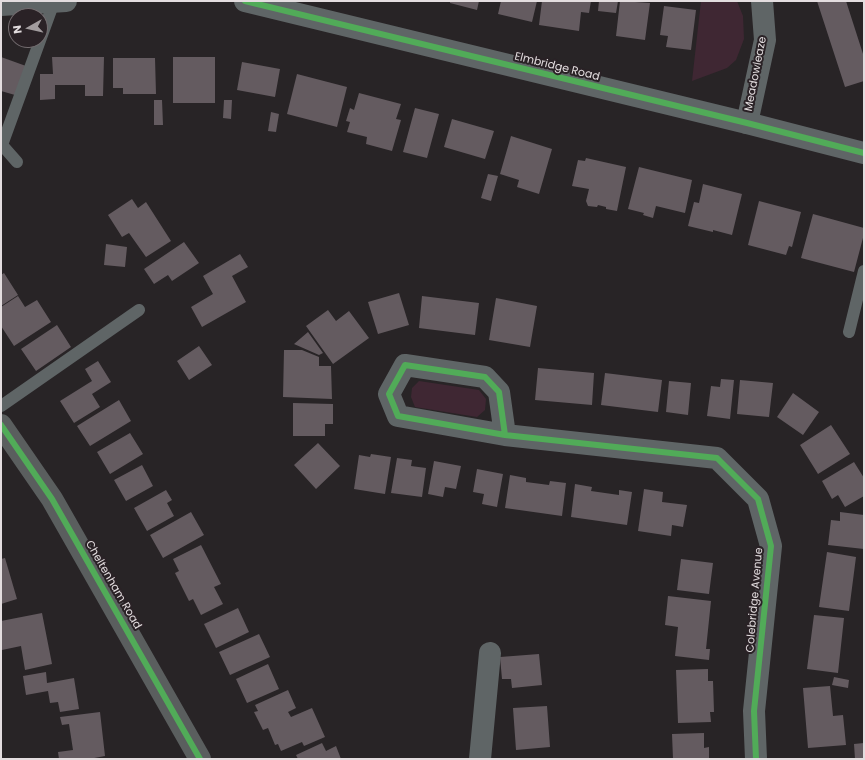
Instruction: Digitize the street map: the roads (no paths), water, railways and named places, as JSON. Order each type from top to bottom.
[{"type":"main road","name":"Cheltenham Road","points":[[1,425],[52,499],[200,759]]},
{"type":"street","points":[[1,5],[60,1]]},
{"type":"street","name":"Elmbridge Road","points":[[245,1],[747,123],[864,153]]},
{"type":"street","name":"Meadowleaze","points":[[747,123],[765,40],[762,1]]},
{"type":"street","name":"Colebridge Avenue","points":[[506,435],[499,392],[485,377],[405,365],[389,394],[398,416],[506,435],[717,458],[758,499],[771,546],[754,712],[756,759]]},
{"type":"street","points":[[480,759],[490,653]]},
{"type":"lane","points":[[17,162],[2,146],[60,1]]},
{"type":"lane","points":[[849,332],[864,270]]},
{"type":"lane","points":[[1,406],[139,310]]}]
